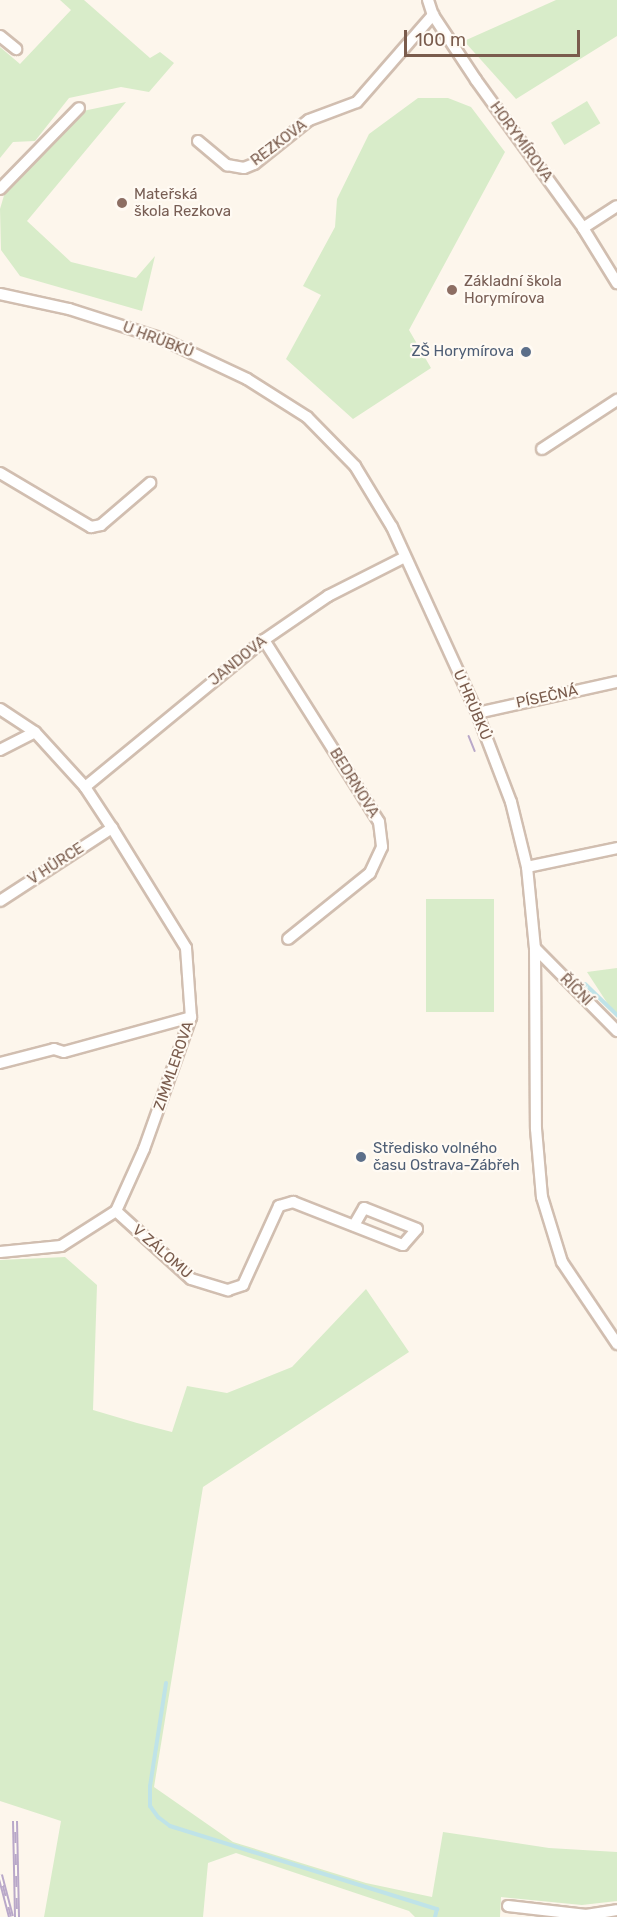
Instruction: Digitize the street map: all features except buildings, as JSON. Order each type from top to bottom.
[{"type":"street","name":"HORYMÍROVA","points":[[428,0],[433,15],[583,228],[617,283]]},
{"type":"street","name":"REZKOVA","points":[[198,141],[227,165],[244,168],[254,165],[309,120],[357,102],[433,15]]},
{"type":"street","points":[[0,36],[16,49]]},
{"type":"street","points":[[0,189],[79,108]]},
{"type":"street","points":[[583,228],[617,206]]},
{"type":"street","name":"U HRŮBKŮ","points":[[0,294],[69,309],[160,338],[248,379],[307,417],[355,466],[405,557],[477,713],[511,802],[527,867],[535,948],[536,1130],[542,1197],[562,1262],[617,1344]]},
{"type":"street","points":[[542,449],[617,400]]},
{"type":"street","points":[[0,473],[91,527],[101,525],[150,483]]},
{"type":"street","name":"JANDOVA","points":[[85,787],[264,640],[328,596],[405,557]]},
{"type":"street","name":"BEDRNOVA","points":[[264,640],[379,822],[382,847],[370,873],[288,939]]},
{"type":"street","name":"PÍSEČNÁ","points":[[477,713],[617,682]]},
{"type":"street","name":"ZIMMLEROVA","points":[[0,709],[35,732],[85,787],[186,948],[191,1017],[144,1149],[116,1211]]},
{"type":"street","points":[[0,750],[35,732]]},
{"type":"street","name":"V HŮRCE","points":[[0,901],[112,828]]},
{"type":"street","points":[[527,867],[617,848]]},
{"type":"street","name":"ŘÍČNÍ","points":[[535,948],[617,1031]]},
{"type":"street","points":[[0,1063],[54,1048],[64,1052],[191,1017]]},
{"type":"street","name":"V ZÁLOMU","points":[[116,1211],[191,1279],[228,1290],[243,1285],[279,1206],[293,1202],[403,1245],[417,1229],[364,1208],[354,1225]]},
{"type":"street","points":[[0,1252],[61,1246],[116,1211]]},
{"type":"street","points":[[508,1906],[586,1916],[617,1910]]},
{"type":"green space","points":[[60,0],[84,0],[150,58],[160,52],[174,63],[149,92],[121,87],[69,98],[35,141],[13,142],[0,158],[0,47],[20,64],[71,10]]},
{"type":"green space","points":[[556,0],[617,0],[617,36],[516,99],[464,41]]},
{"type":"green space","points":[[418,98],[448,98],[471,107],[505,152],[409,330],[431,368],[353,419],[286,359],[321,295],[303,286],[335,227],[337,199],[369,134]]},
{"type":"green space","points":[[587,101],[600,123],[564,145],[551,123]]},
{"type":"green space","points":[[126,102],[27,221],[71,262],[136,278],[155,256],[142,311],[20,276],[1,250],[0,209],[5,192],[83,111]]},
{"type":"green space","points":[[426,899],[494,899],[494,1012],[426,1012]]},
{"type":"green space","points":[[617,968],[617,1018],[587,972]]},
{"type":"green space","points":[[65,1257],[97,1285],[93,1410],[137,1423],[172,1432],[187,1386],[227,1393],[292,1367],[366,1289],[409,1352],[203,1487],[154,1787],[233,1842],[366,1883],[432,1897],[443,1832],[549,1848],[617,1852],[617,1901],[582,1905],[501,1897],[500,1917],[415,1917],[409,1911],[236,1853],[208,1863],[203,1917],[44,1917],[61,1821],[0,1801],[0,1260]]},
{"type":"waterway","points":[[585,984],[617,1015]]},
{"type":"waterway","points":[[166,1683],[150,1786],[150,1806],[158,1817],[170,1826],[437,1909],[435,1917]]},
{"type":"tram line","points":[[469,736],[475,751]]},
{"type":"railway","points":[[15,1821],[17,1917]]},
{"type":"railway","points":[[0,1875],[11,1917]]},
{"type":"place","name":"Mateřská škola Rezkova","points":[[122,203]]},
{"type":"place","name":"Základní škola Horymírova","points":[[452,290]]},
{"type":"place","name":"ZŠ Horymírova","points":[[526,352]]},
{"type":"place","name":"Středisko volného času Ostrava-Zábřeh","points":[[361,1157]]}]
